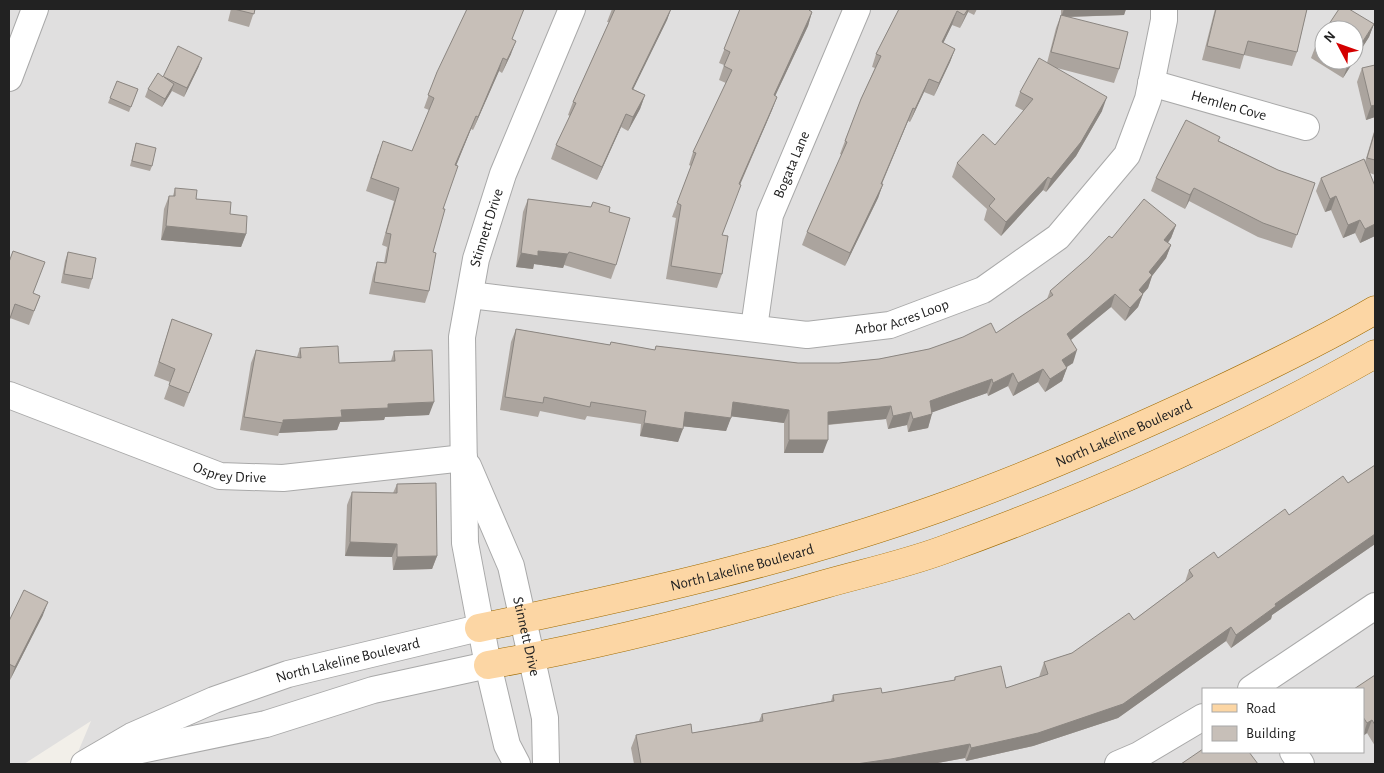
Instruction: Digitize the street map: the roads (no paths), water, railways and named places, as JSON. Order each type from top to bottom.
[{"type":"main road","name":"North Lakeline Boulevard","points":[[479,628],[639,595],[847,538],[937,509],[1032,473],[1142,426],[1321,341],[1375,310]]},
{"type":"main road","name":"North Lakeline Boulevard","points":[[488,665],[533,657],[710,617],[941,550],[1088,493],[1224,433],[1321,384],[1375,354]]},
{"type":"street","points":[[9,78],[35,9]]},
{"type":"street","name":"Stinnett Drive","points":[[517,764],[508,745],[479,628],[465,543],[462,338],[476,259],[503,174],[572,9]]},
{"type":"street","name":"Bogata Lane","points":[[754,328],[770,215],[856,9]]},
{"type":"street","name":"Arbor Acres Loop","points":[[470,295],[807,335],[890,325],[984,290],[1058,237],[1127,155],[1148,99],[1164,20],[1164,9]]},
{"type":"street","name":"Hemlen Cove","points":[[1151,84],[1306,127]]},
{"type":"street","name":"Osprey Drive","points":[[9,395],[220,476],[283,478],[464,458]]},
{"type":"street","name":"Stinnett Drive","points":[[464,458],[511,566],[522,619],[533,657],[545,718],[546,764]]},
{"type":"street","points":[[1252,688],[1375,606]]},
{"type":"street","name":"North Lakeline Boulevard","points":[[86,763],[132,736],[214,700],[279,677],[479,628]]},
{"type":"street","name":"North Lakeline Boulevard","points":[[86,763],[266,724],[373,690],[488,665]]},
{"type":"street","points":[[1118,764],[1139,755],[1202,718]]},
{"type":"street","points":[[1294,753],[1301,764]]}]
